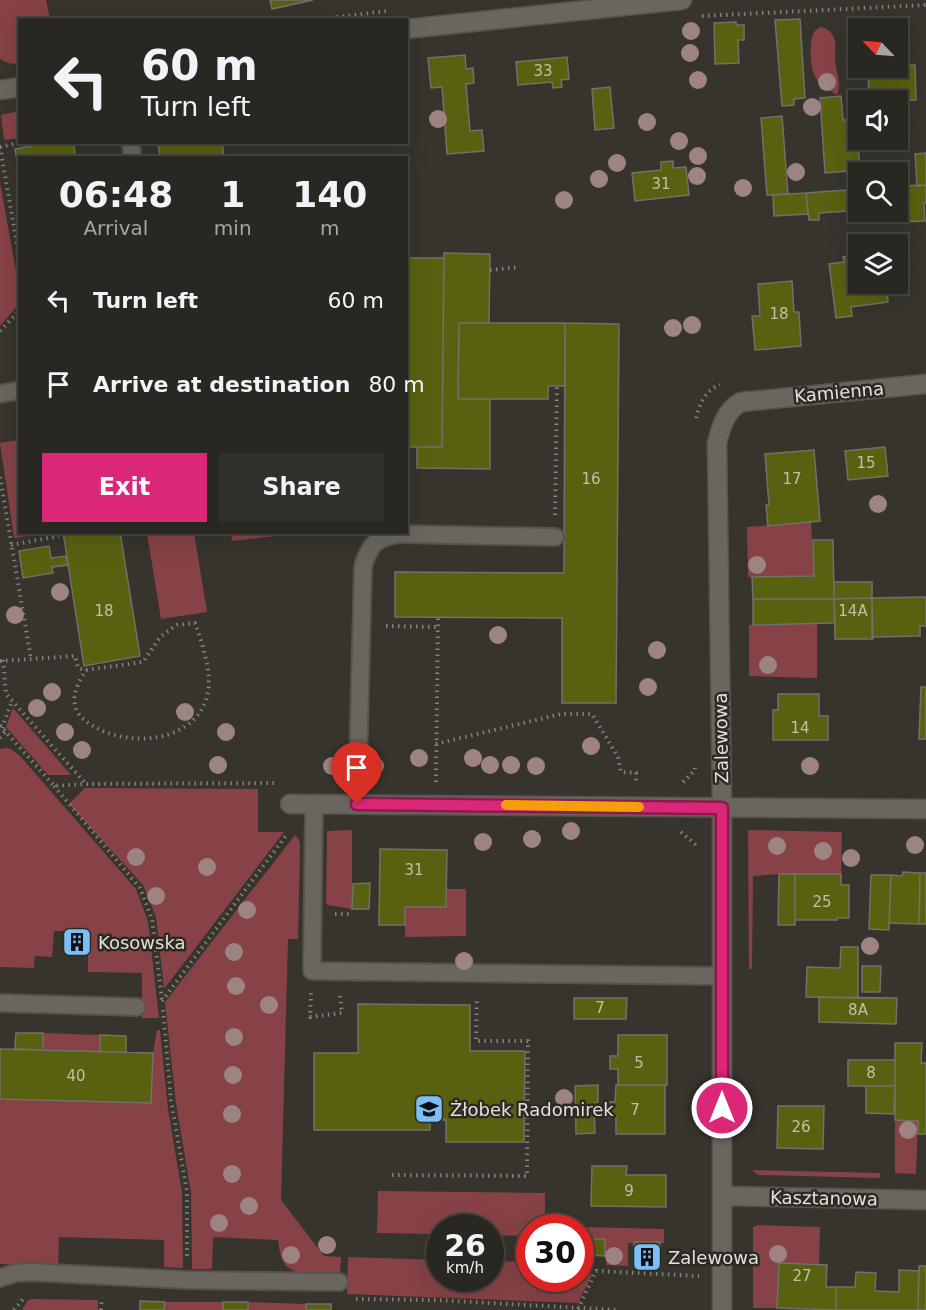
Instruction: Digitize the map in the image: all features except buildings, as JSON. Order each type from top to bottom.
[{"type":"street","points":[[408,29],[682,0]]},
{"type":"street","points":[[0,90],[18,87]]},
{"type":"street","name":"Kamienna","points":[[752,400],[926,384]]},
{"type":"street","name":"Zalewowa","points":[[723,1310],[722,808],[717,443],[721,427],[734,406],[752,400]]},
{"type":"street","points":[[290,804],[926,809]]},
{"type":"street","name":"Kasztanowa","points":[[722,1196],[926,1200]]},
{"type":"lane","points":[[0,394],[18,390]]},
{"type":"lane","points":[[357,804],[363,567],[372,545],[380,538],[400,534],[555,537]]},
{"type":"lane","points":[[314,804],[312,971],[722,976]]},
{"type":"lane","points":[[0,1003],[137,1007]]},
{"type":"lane","points":[[0,1278],[15,1273],[31,1272],[188,1280],[339,1282]]},
{"type":"path","points":[[18,143],[0,147],[18,250]]},
{"type":"path","points":[[490,270],[520,267]]},
{"type":"path","points":[[0,331],[18,312]]},
{"type":"path","points":[[555,537],[557,387]]},
{"type":"path","points":[[0,477],[31,659]]},
{"type":"path","points":[[11,545],[59,537]]},
{"type":"path","points":[[436,783],[438,617]]},
{"type":"path","points":[[54,786],[86,784],[6,694],[2,660],[75,656],[78,668],[86,670],[143,662],[161,636],[177,625],[195,623],[203,644],[209,675],[206,699],[195,718],[180,729],[162,737],[133,740],[113,736],[88,723],[76,710],[74,695],[86,670]]},
{"type":"path","points":[[361,626],[438,627]]},
{"type":"path","points":[[0,738],[12,701]]},
{"type":"path","points":[[436,744],[561,714],[592,714],[618,757],[621,772],[636,773],[637,784]]},
{"type":"path","points":[[3,728],[140,888],[152,919],[171,1100],[187,1192],[188,1280]]},
{"type":"path","points":[[392,1175],[527,1176],[528,1041],[476,1041],[477,991]]},
{"type":"path","points":[[578,1309],[596,1271],[699,1276]]},
{"type":"path","points":[[436,1300],[619,1310]]},
{"type":"path","points":[[484,1303],[484,1310]]},
{"type":"shaded area","points":[[0,0],[46,0],[50,18],[18,18],[18,63],[0,59]]},
{"type":"shaded area","points":[[820,27],[832,33],[836,45],[835,62],[839,85],[837,95],[819,82],[813,71],[811,45],[814,33]]},
{"type":"shaded area","points":[[18,111],[18,138],[4,140],[1,115]]},
{"type":"shaded area","points":[[0,182],[18,283],[18,305],[0,326]]},
{"type":"shaded area","points":[[18,440],[18,534],[41,534],[14,538],[0,443]]},
{"type":"shaded area","points":[[811,522],[814,576],[748,577],[747,527]]},
{"type":"shaded area","points":[[147,534],[194,534],[207,612],[161,619]]},
{"type":"shaded area","points":[[231,534],[291,534],[232,541]]},
{"type":"shaded area","points":[[817,623],[817,678],[749,676],[749,625]]},
{"type":"shaded area","points":[[13,708],[71,775],[48,775],[6,727]]},
{"type":"shaded area","points":[[6,748],[20,756],[136,889],[148,921],[159,1018],[142,1018],[142,973],[88,972],[88,931],[54,931],[52,957],[35,956],[34,968],[0,967],[0,749]]},
{"type":"shaded area","points":[[85,788],[258,789],[258,832],[284,832],[164,989],[156,917],[143,885],[69,804]]},
{"type":"shaded area","points":[[352,830],[352,909],[326,904],[327,831]]},
{"type":"shaded area","points":[[748,830],[842,832],[841,874],[753,876],[752,969],[749,969]]},
{"type":"shaded area","points":[[295,835],[300,845],[298,939],[288,939],[281,1200],[324,1256],[341,1257],[340,1274],[292,1270],[283,1260],[278,1240],[213,1237],[212,1269],[192,1269],[191,1193],[176,1104],[165,1002]]},
{"type":"shaded area","points":[[447,889],[466,889],[466,936],[405,937],[405,907],[446,907]]},
{"type":"shaded area","points":[[157,1030],[160,1030],[168,1109],[182,1192],[183,1268],[164,1267],[164,1240],[59,1237],[58,1265],[0,1264],[0,1099],[153,1053]]},
{"type":"shaded area","points":[[43,1033],[100,1035],[100,1052],[43,1050]]},
{"type":"shaded area","points":[[895,1120],[918,1121],[916,1174],[895,1173]]},
{"type":"shaded area","points":[[752,1170],[880,1173],[880,1178],[758,1175]]},
{"type":"shaded area","points":[[378,1191],[545,1193],[545,1214],[516,1214],[516,1236],[504,1235],[504,1214],[426,1214],[426,1234],[377,1233]]},
{"type":"shaded area","points":[[758,1225],[820,1227],[819,1264],[779,1263],[777,1308],[753,1308],[753,1227]]},
{"type":"shaded area","points":[[594,1227],[664,1229],[664,1243],[628,1243],[628,1266],[606,1265],[605,1240],[594,1239]]},
{"type":"shaded area","points":[[348,1257],[426,1260],[426,1292],[504,1292],[504,1261],[516,1262],[516,1292],[584,1292],[578,1303],[347,1294]]},
{"type":"shaded area","points":[[28,1300],[98,1300],[98,1310],[22,1310]]},
{"type":"shaded area","points":[[165,1302],[223,1302],[223,1310],[164,1310]]},
{"type":"shaded area","points":[[248,1302],[306,1304],[306,1310],[248,1310]]},
{"type":"slow traffic","points":[[506,805],[639,807]]},
{"type":"place","name":"Kosowska","points":[[77,942]]},
{"type":"place","name":"Żłobek Radomirek","points":[[429,1109]]},
{"type":"place","name":"Zalewowa","points":[[647,1257]]},
{"type":"route","points":[[357,804],[722,808],[722,1108]]}]
